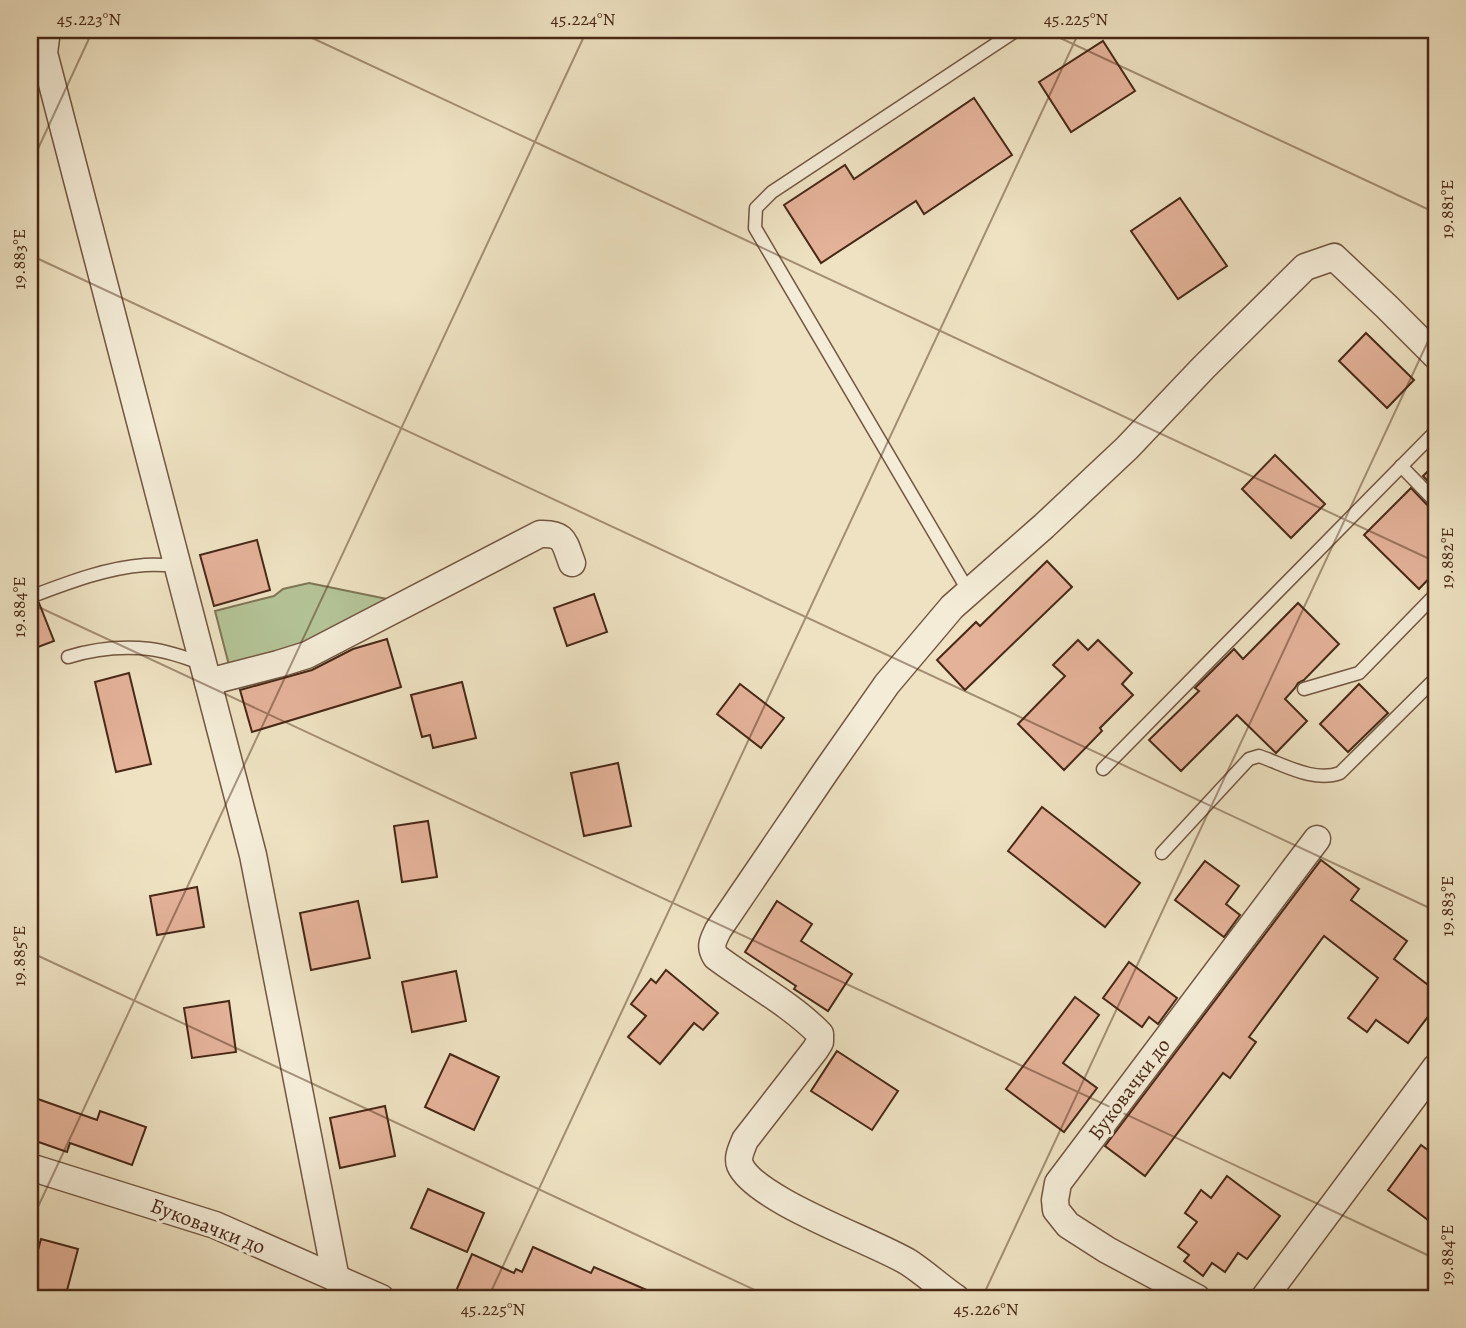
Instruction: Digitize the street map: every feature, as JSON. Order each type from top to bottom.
[{"type":"street","points":[[40,47],[253,855],[336,1279]]},
{"type":"street","points":[[956,1298],[908,1263],[806,1214],[762,1189],[739,1163],[745,1140],[815,1050],[820,1042],[820,1034],[716,957],[712,950],[718,930],[887,684],[952,607],[1127,448],[1305,267],[1334,257],[1436,356]]},
{"type":"street","points":[[206,673],[307,655],[540,534],[553,534],[563,540],[572,563]]},
{"type":"street","name":"Буковачки до","points":[[1198,1298],[1107,1250],[1068,1225],[1056,1210],[1058,1183],[1317,839]]},
{"type":"street","points":[[1264,1298],[1436,1067]]},
{"type":"street","name":"Буковачки до","points":[[30,1167],[215,1225],[381,1298]]},
{"type":"lane","points":[[969,592],[755,228],[756,208],[772,192],[1017,30]]},
{"type":"lane","points":[[1103,769],[1436,431]]},
{"type":"lane","points":[[1401,466],[1436,502]]},
{"type":"lane","points":[[30,597],[111,570],[147,565],[178,566]]},
{"type":"lane","points":[[1304,689],[1359,673],[1436,594]]},
{"type":"lane","points":[[68,657],[87,651],[151,649],[183,656],[206,673]]},
{"type":"lane","points":[[1162,853],[1250,759],[1259,755],[1306,774],[1340,774],[1436,678]]},
{"type":"green space","points":[[309,583],[387,599],[305,648],[230,669],[215,611],[274,596],[283,589]]},
{"type":"building","points":[[1103,41],[1135,91],[1071,132],[1039,82]]},
{"type":"building","points":[[974,98],[1012,155],[924,214],[916,201],[821,263],[784,205],[845,165],[854,179]]},
{"type":"building","points":[[1180,198],[1227,266],[1178,299],[1131,231]]},
{"type":"building","points":[[1366,333],[1414,380],[1387,408],[1339,361]]},
{"type":"building","points":[[1275,455],[1325,504],[1291,538],[1242,489]]},
{"type":"building","points":[[1436,463],[1436,490],[1423,476]]},
{"type":"building","points":[[1411,488],[1436,511],[1436,571],[1419,589],[1364,535]]},
{"type":"building","points":[[257,540],[270,590],[214,606],[200,555]]},
{"type":"building","points":[[1047,561],[1072,587],[965,690],[937,660],[976,622],[980,626]]},
{"type":"building","points":[[594,594],[607,632],[567,646],[554,608]]},
{"type":"building","points":[[39,603],[54,641],[30,650],[30,606]]},
{"type":"building","points":[[1298,603],[1339,644],[1285,699],[1307,721],[1276,753],[1237,715],[1181,771],[1149,740],[1199,691],[1195,688],[1234,649],[1243,659]]},
{"type":"building","points":[[387,639],[401,687],[252,732],[240,690],[312,670],[353,649]]},
{"type":"building","points":[[1078,640],[1088,650],[1098,640],[1132,673],[1122,684],[1133,695],[1064,770],[1018,724],[1065,676],[1053,665]]},
{"type":"building","points":[[129,673],[151,764],[116,772],[95,682]]},
{"type":"building","points":[[462,682],[476,738],[433,748],[430,735],[422,737],[411,695]]},
{"type":"building","points":[[740,684],[784,718],[761,748],[717,714]]},
{"type":"building","points":[[1359,684],[1388,713],[1348,752],[1320,724]]},
{"type":"building","points":[[618,763],[631,826],[584,836],[571,773]]},
{"type":"building","points":[[1042,807],[1140,883],[1105,927],[1008,851]]},
{"type":"building","points":[[428,821],[437,877],[402,882],[394,826]]},
{"type":"building","points":[[1321,860],[1359,889],[1351,900],[1407,941],[1394,959],[1436,991],[1436,1006],[1408,1043],[1376,1020],[1367,1032],[1348,1018],[1378,978],[1324,936],[1249,1037],[1256,1042],[1230,1078],[1223,1073],[1145,1176],[1105,1146]]},
{"type":"building","points":[[1205,861],[1239,886],[1226,904],[1240,915],[1224,937],[1175,900]]},
{"type":"building","points":[[197,887],[204,927],[157,935],[150,896]]},
{"type":"building","points":[[358,901],[370,958],[311,970],[300,913]]},
{"type":"building","points":[[777,901],[812,924],[801,941],[852,974],[828,1011],[745,952]]},
{"type":"building","points":[[1129,962],[1177,998],[1158,1024],[1149,1017],[1142,1027],[1103,998]]},
{"type":"building","points":[[666,970],[718,1013],[703,1030],[694,1023],[660,1064],[628,1037],[646,1016],[631,1004],[651,979],[656,983]]},
{"type":"building","points":[[456,971],[466,1021],[412,1032],[402,982]]},
{"type":"building","points":[[1075,997],[1099,1015],[1063,1063],[1097,1088],[1064,1132],[1006,1089]]},
{"type":"building","points":[[229,1001],[236,1052],[192,1058],[184,1008]]},
{"type":"building","points":[[837,1051],[898,1091],[872,1130],[811,1091]]},
{"type":"building","points":[[450,1054],[499,1077],[474,1130],[425,1107]]},
{"type":"building","points":[[35,1098],[97,1120],[100,1111],[146,1127],[132,1165],[70,1143],[67,1152],[30,1139],[30,1112]]},
{"type":"building","points":[[385,1106],[395,1156],[340,1168],[330,1118]]},
{"type":"building","points":[[1421,1145],[1436,1156],[1436,1226],[1388,1190]]},
{"type":"building","points":[[1227,1176],[1280,1216],[1247,1259],[1238,1253],[1225,1272],[1212,1263],[1203,1276],[1184,1261],[1189,1255],[1178,1247],[1197,1222],[1185,1213],[1201,1190],[1211,1198]]},
{"type":"building","points":[[428,1189],[484,1213],[467,1252],[411,1228]]},
{"type":"building","points":[[41,1239],[78,1249],[65,1298],[30,1295],[30,1280]]},
{"type":"building","points":[[533,1247],[591,1273],[594,1267],[665,1298],[453,1298],[472,1254],[514,1273],[516,1269],[522,1272]]}]
